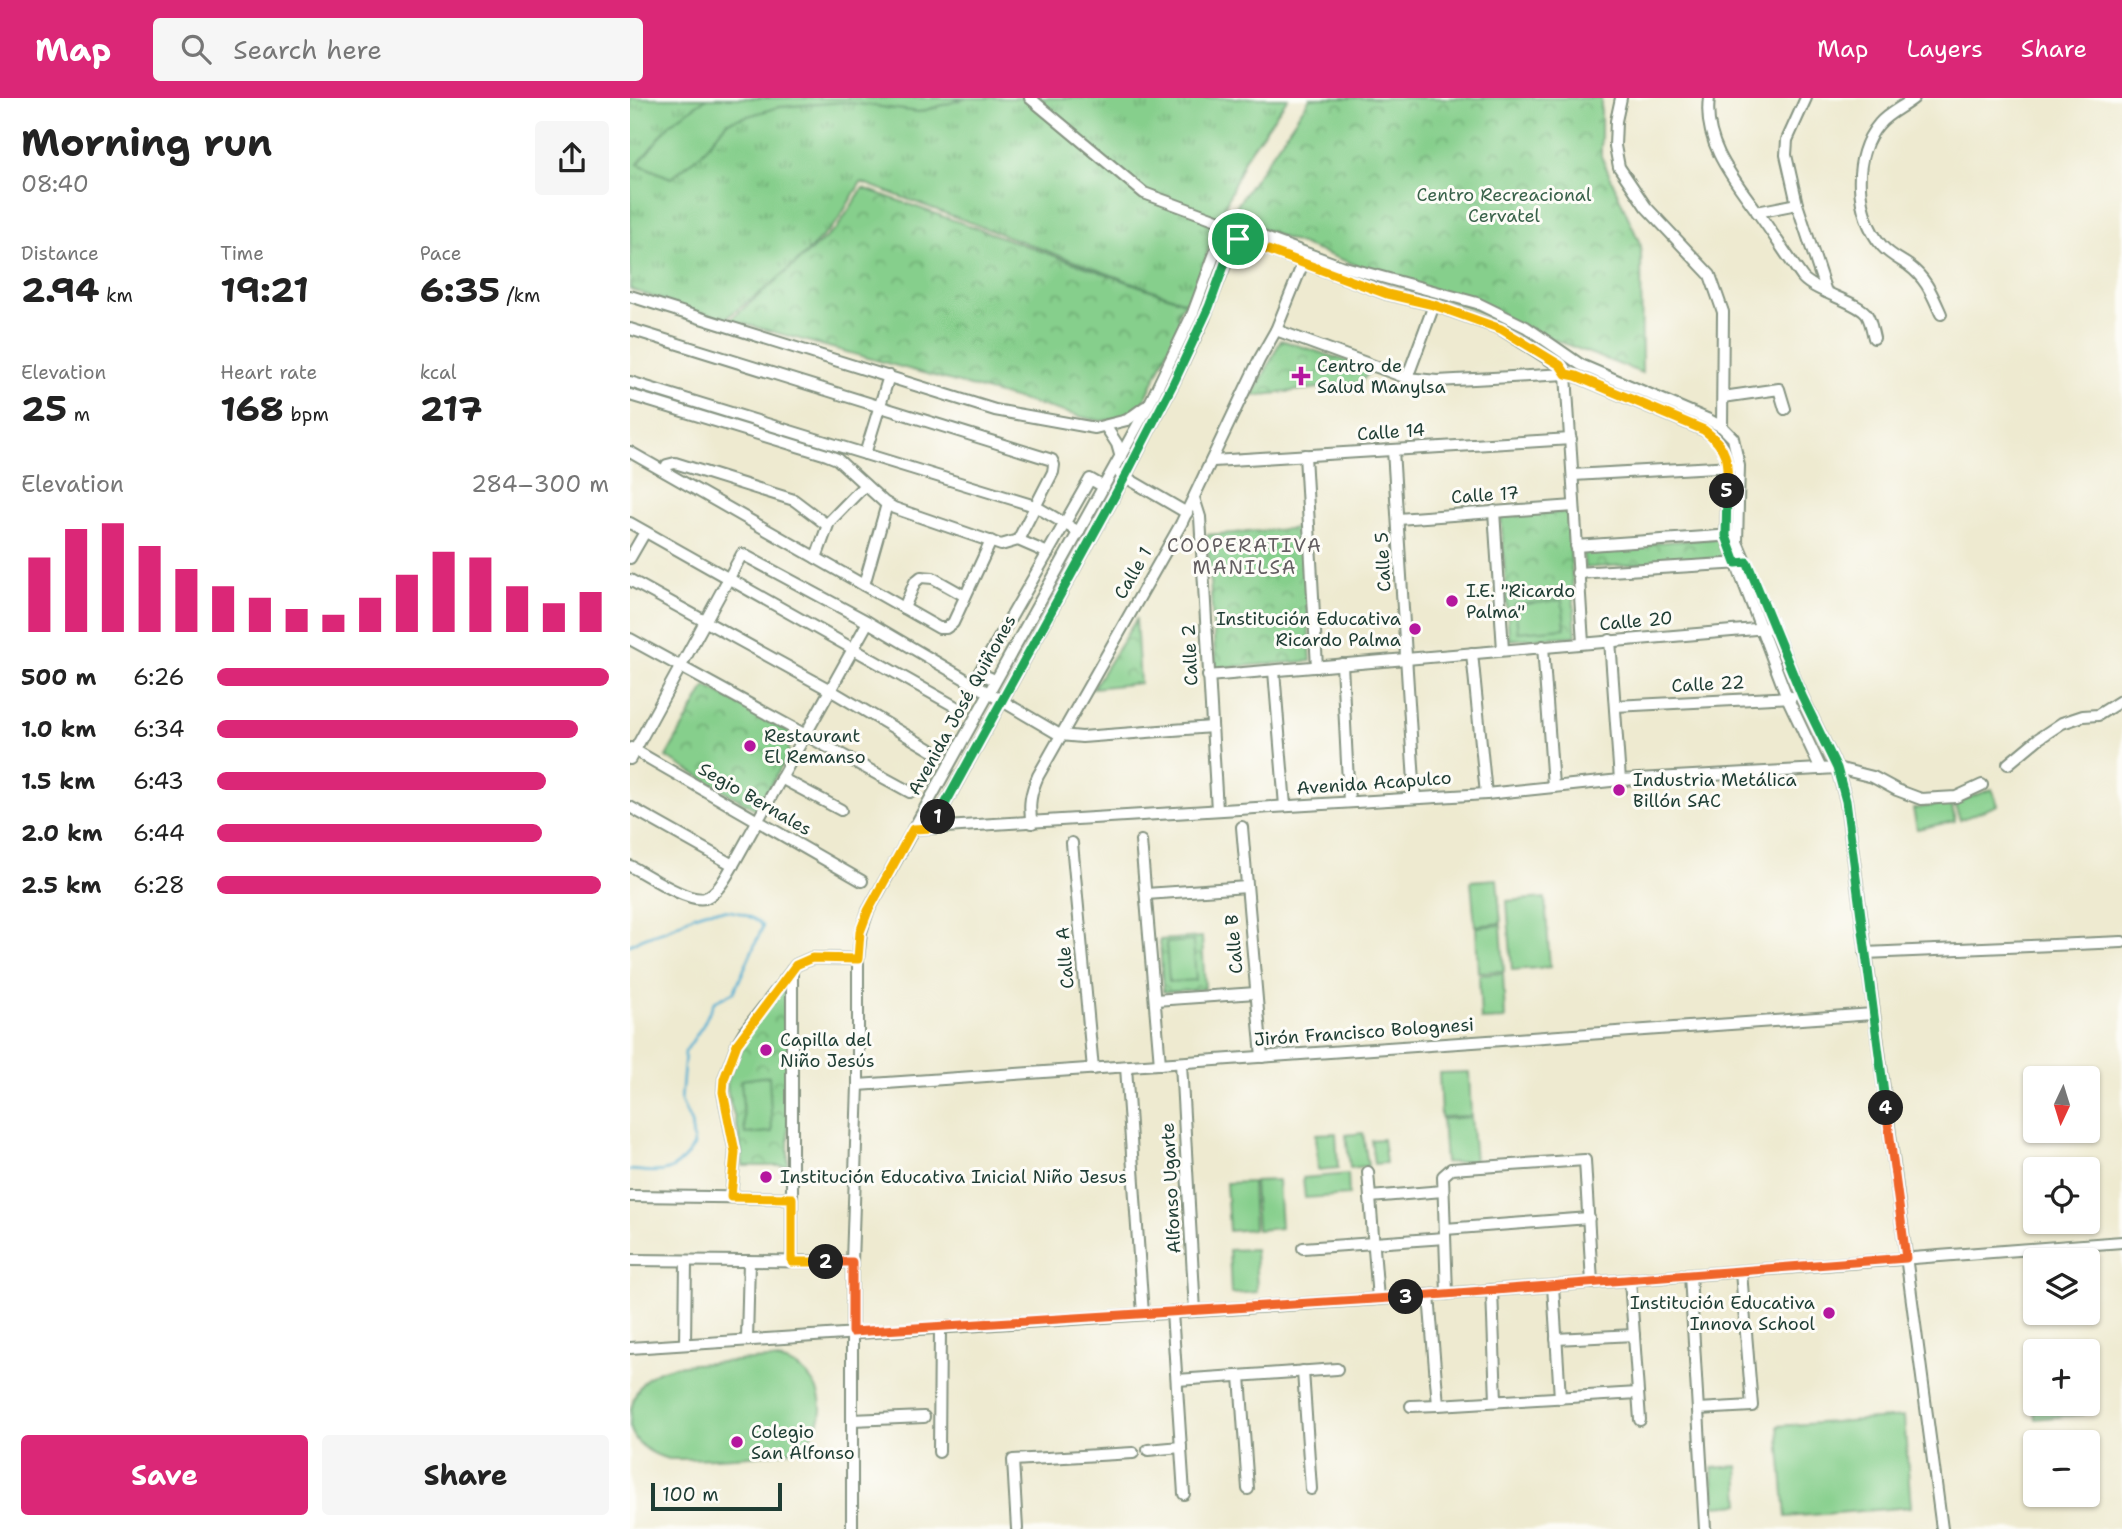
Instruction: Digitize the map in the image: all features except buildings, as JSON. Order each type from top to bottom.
[{"type":"street","points":[[1030,98],[1144,193],[1341,266],[1477,303],[1526,327],[1581,365],[1722,427],[1733,438],[1731,536],[1737,542],[1742,563],[1768,628],[1837,768],[1846,801],[1942,1529]]},
{"type":"street","points":[[1621,98],[1616,121],[1615,146],[1619,167],[1646,207],[1710,275],[1723,312],[1722,427]]},
{"type":"street","points":[[1709,98],[1708,119],[1724,166],[1734,183],[1803,278],[1810,285],[1865,312],[1874,338]]},
{"type":"street","points":[[1806,98],[1786,145],[1787,162],[1797,204],[1826,292]]},
{"type":"street","points":[[1914,98],[1874,130],[1862,166],[1860,192],[1866,218],[1876,237],[1890,254],[1925,281],[1941,314]]},
{"type":"street","points":[[1757,212],[1797,204]]},
{"type":"street","name":"Avenida José Quiñones","points":[[852,1529],[852,1262],[860,932],[868,911],[1150,403],[1193,313],[1226,223]]},
{"type":"street","points":[[932,828],[1125,477],[1204,319],[1233,241],[1243,240],[1387,294],[1434,305],[1501,329],[1560,365],[1566,374],[1583,643]]},
{"type":"street","name":"Calle 1","points":[[1032,823],[1030,812],[1033,787],[1187,513],[1259,360],[1276,330],[1303,263]]},
{"type":"street","points":[[630,296],[995,410],[1039,418],[1059,415],[1133,433]]},
{"type":"street","points":[[1407,378],[1434,305]]},
{"type":"street","points":[[630,329],[1052,460],[1053,472],[1018,540]]},
{"type":"street","points":[[1276,330],[1407,378],[1437,381],[1566,374],[1576,376],[1704,430],[1717,439],[1734,466]]},
{"type":"street","points":[[1534,376],[1540,366],[1538,351]]},
{"type":"street","points":[[865,454],[889,376]]},
{"type":"street","points":[[630,382],[1035,506],[1079,532]]},
{"type":"street","points":[[1723,397],[1779,389],[1785,409]]},
{"type":"street","points":[[630,395],[827,455],[837,459],[887,504],[1001,545],[1018,540],[1048,553]]},
{"type":"street","points":[[1106,427],[1135,416],[1150,403]]},
{"type":"street","points":[[1106,427],[1117,444],[1121,458]]},
{"type":"street","name":"Calle 14","points":[[1213,461],[1571,439]]},
{"type":"street","name":"Calle 5","points":[[1393,450],[1415,798]]},
{"type":"street","points":[[630,452],[943,628],[953,623],[991,541]]},
{"type":"street","points":[[1305,455],[1317,667]]},
{"type":"street","points":[[666,472],[667,466],[675,463],[794,500],[827,525]]},
{"type":"street","points":[[1573,475],[1734,466]]},
{"type":"street","points":[[1113,470],[1187,513]]},
{"type":"street","points":[[995,680],[979,673],[1090,479],[1104,487]]},
{"type":"street","points":[[816,558],[827,525],[865,485]]},
{"type":"street","name":"Calle 2","points":[[1194,498],[1200,517],[1217,810]]},
{"type":"street","points":[[864,585],[887,504]]},
{"type":"street","name":"Calle 17","points":[[1398,519],[1574,506]]},
{"type":"street","points":[[1494,512],[1503,650]]},
{"type":"street","points":[[630,523],[958,708]]},
{"type":"street","points":[[1181,523],[1201,532]]},
{"type":"street","points":[[630,558],[645,532]]},
{"type":"street","points":[[1576,546],[1731,536]]},
{"type":"street","points":[[632,752],[742,554],[868,622],[1060,735],[1082,737],[1212,727]]},
{"type":"street","points":[[1577,573],[1742,563]]},
{"type":"street","points":[[1041,565],[1055,574]]},
{"type":"street","points":[[904,608],[915,582],[921,577],[933,578],[965,596]]},
{"type":"street","points":[[630,580],[830,690],[933,751]]},
{"type":"street","points":[[630,866],[692,899],[705,898],[718,889],[868,622]]},
{"type":"street","points":[[1768,628],[1787,697],[1821,769]]},
{"type":"street","name":"Calle 20","points":[[1208,676],[1768,628]]},
{"type":"street","points":[[630,639],[909,792]]},
{"type":"street","points":[[1610,640],[1620,780]]},
{"type":"street","points":[[1543,646],[1552,786]]},
{"type":"street","points":[[1472,653],[1486,793]]},
{"type":"street","points":[[1342,664],[1349,802]]},
{"type":"street","points":[[1274,671],[1285,806]]},
{"type":"street","name":"Calle 22","points":[[1615,706],[1802,696]]},
{"type":"street","points":[[2008,764],[2062,723],[2083,716],[2098,715],[2122,700]]},
{"type":"street","name":"Segio Bernales","points":[[632,752],[862,881]]},
{"type":"street","name":"Avenida Acapulco","points":[[913,829],[1415,798],[1620,780],[1837,768],[1873,777],[1920,799],[1956,797],[1982,785]]},
{"type":"street","points":[[781,778],[841,810]]},
{"type":"street","points":[[630,807],[733,865]]},
{"type":"street","name":"Calle B","points":[[1242,827],[1262,1057]]},
{"type":"street","points":[[1141,841],[1160,1064]]},
{"type":"street","name":"Calle A","points":[[1072,844],[1093,1069]]},
{"type":"street","points":[[1146,894],[1247,887]]},
{"type":"street","points":[[1866,953],[2122,942]]},
{"type":"street","points":[[731,1197],[735,1152],[724,1104],[724,1079],[744,1032],[792,970],[804,960],[858,959]]},
{"type":"street","points":[[792,970],[792,1262]]},
{"type":"street","points":[[1155,1000],[1256,993]]},
{"type":"street","name":"Jirón Francisco Bolognesi","points":[[858,1085],[1873,1014]]},
{"type":"street","name":"Alfonso Ugarte","points":[[1181,1063],[1195,1311]]},
{"type":"street","points":[[1126,1067],[1143,1314]]},
{"type":"street","points":[[1447,1294],[1443,1176],[1451,1169],[1585,1160],[1592,1283]]},
{"type":"street","points":[[1368,1172],[1378,1299]]},
{"type":"street","points":[[1370,1196],[1443,1191]]},
{"type":"street","points":[[630,1196],[792,1198]]},
{"type":"street","points":[[1303,1248],[1374,1243],[1589,1218]]},
{"type":"street","points":[[630,1348],[1378,1299],[2122,1242]]},
{"type":"street","points":[[630,1260],[852,1262]]},
{"type":"street","points":[[685,1344],[686,1261]]},
{"type":"street","points":[[747,1340],[749,1261]]},
{"type":"street","points":[[1698,1409],[1752,1406],[1741,1272]]},
{"type":"street","points":[[1690,1275],[1704,1529]]},
{"type":"street","points":[[1630,1280],[1640,1420]]},
{"type":"street","points":[[1553,1286],[1560,1398]]},
{"type":"street","points":[[1492,1290],[1496,1401]]},
{"type":"street","points":[[1429,1295],[1438,1405]]},
{"type":"street","points":[[1172,1312],[1184,1493]]},
{"type":"street","points":[[939,1452],[940,1326]]},
{"type":"street","points":[[1556,1339],[1634,1335]]},
{"type":"street","points":[[1177,1380],[1337,1368]]},
{"type":"street","points":[[1303,1371],[1311,1489]]},
{"type":"street","points":[[1240,1376],[1248,1489]]},
{"type":"street","points":[[1411,1406],[1638,1393]]},
{"type":"street","points":[[852,1420],[924,1417]]},
{"type":"street","points":[[1148,1450],[1181,1447]]},
{"type":"street","points":[[1017,1529],[1013,1460],[1133,1453]]},
{"type":"green space","points":[[630,98],[1288,98],[1245,158],[1215,230],[1190,304],[861,182],[837,222],[784,275],[726,318],[687,309],[630,289]]},
{"type":"green space","points":[[707,98],[960,100],[919,112],[843,102],[779,107],[727,122],[702,153],[671,178],[638,164],[671,123]]},
{"type":"green space","name":"Centro Recreacional Cervatel","points":[[1310,98],[1601,98],[1601,156],[1641,246],[1642,373],[1229,217]]},
{"type":"green space","points":[[863,188],[1190,304],[1182,306],[1177,315],[1181,322],[1143,404],[1120,418],[1093,420],[730,320],[837,228]]},
{"type":"green space","points":[[1281,340],[1366,367],[1369,373],[1360,383],[1253,396]]},
{"type":"green space","points":[[1568,512],[1576,636],[1509,640],[1501,516]]},
{"type":"green space","points":[[1302,528],[1311,661],[1216,668],[1207,535]]},
{"type":"green space","points":[[1718,538],[1724,556],[1722,558],[1585,568],[1582,548]]},
{"type":"green space","points":[[1562,600],[1565,628],[1518,632],[1515,605]]},
{"type":"green space","points":[[1136,620],[1140,683],[1093,688]]},
{"type":"green space","points":[[706,686],[792,734],[788,744],[789,753],[757,810],[666,757]]},
{"type":"green space","points":[[1992,789],[1998,805],[1960,820],[1954,803]]},
{"type":"green space","points":[[1951,802],[1955,821],[1917,829],[1913,809]]},
{"type":"green space","points":[[1497,879],[1501,923],[1475,926],[1471,881]]},
{"type":"green space","points":[[1545,898],[1550,967],[1512,970],[1507,901]]},
{"type":"green space","points":[[1501,925],[1504,971],[1478,972],[1476,927]]},
{"type":"green space","points":[[1202,937],[1205,989],[1163,992],[1160,940]]},
{"type":"green space","points":[[1193,941],[1196,980],[1169,982],[1166,943]]},
{"type":"green space","points":[[1503,973],[1505,1019],[1481,1020],[1479,975]]},
{"type":"green space","points":[[782,991],[789,994],[788,1166],[743,1166],[735,1117],[727,1090],[729,1072],[747,1034]]},
{"type":"green space","points":[[1469,1072],[1471,1116],[1441,1117],[1439,1073]]},
{"type":"green space","points":[[769,1076],[772,1132],[745,1134],[741,1080]]},
{"type":"green space","points":[[1471,1117],[1475,1161],[1445,1163],[1442,1119]]},
{"type":"green space","points":[[1336,1133],[1338,1168],[1318,1170],[1316,1134]]},
{"type":"green space","points":[[1363,1133],[1368,1166],[1350,1168],[1346,1135]]},
{"type":"green space","points":[[1383,1139],[1386,1163],[1374,1164],[1371,1140]]},
{"type":"green space","points":[[1348,1174],[1349,1195],[1305,1198],[1303,1178]]},
{"type":"green space","points":[[1278,1180],[1281,1228],[1257,1230],[1254,1181]]},
{"type":"green space","points":[[1252,1182],[1254,1229],[1229,1231],[1226,1183]]},
{"type":"green space","points":[[1255,1249],[1257,1292],[1231,1294],[1229,1250]]},
{"type":"green space","points":[[770,1359],[788,1362],[802,1371],[813,1382],[819,1396],[821,1411],[818,1425],[809,1438],[794,1449],[752,1456],[669,1459],[645,1448],[632,1433],[632,1406],[637,1392],[655,1373],[681,1365]]},
{"type":"green space","points":[[2035,1416],[2064,1416],[2035,1419]]},
{"type":"green space","points":[[1904,1417],[1911,1507],[1786,1517],[1778,1426]]},
{"type":"green space","points":[[1738,1466],[1740,1504],[1715,1506],[1712,1468]]},
{"type":"waterway","points":[[630,945],[703,912],[722,910],[740,913],[763,926],[734,992],[714,1002],[685,1052],[681,1101],[691,1123],[694,1146],[673,1168],[659,1172],[630,1170]]},
{"type":"place","name":"Centro de Salud Manylsa","points":[[1301,376]]},
{"type":"place","name":"I.E. \"Ricardo Palma\"","points":[[1452,601]]},
{"type":"place","name":"Institución Educativa Ricardo Palma","points":[[1415,629]]},
{"type":"place","name":"Restaurant El Remanso","points":[[750,746]]},
{"type":"place","name":"Industria Metálica Billón SAC","points":[[1619,790]]},
{"type":"place","name":"Capilla del Niño Jesús","points":[[766,1050]]},
{"type":"place","name":"Institución Educativa Inicial Niño Jesus","points":[[766,1177]]},
{"type":"place","name":"Institución Educativa Innova School","points":[[1829,1313]]},
{"type":"place","name":"Colegio San Alfonso","points":[[737,1442]]},
{"type":"district","name":"COOPERATIVA MANILSA","points":[[1245,556]]},
{"type":"route","points":[[1238,239],[1387,294],[1434,305],[1501,329],[1560,365],[1566,374],[1704,430],[1717,439],[1725,452],[1728,466],[1726,536],[1736,563],[1747,562],[1802,696],[1837,768],[1846,801],[1906,1258],[1378,1299],[852,1332],[852,1262],[792,1262],[792,1198],[731,1197],[735,1152],[723,1092],[724,1079],[737,1044],[796,965],[812,958],[858,959],[860,932],[868,911],[913,829],[932,828],[1003,700],[1174,382],[1209,307],[1232,244],[1238,239]]}]
